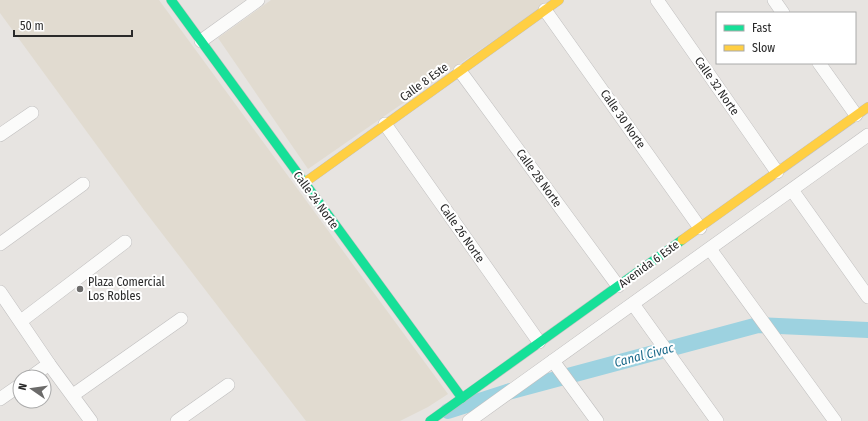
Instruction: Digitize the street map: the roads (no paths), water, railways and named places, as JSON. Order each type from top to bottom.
[{"type":"street","name":"Calle 24 Norte","points":[[171,0],[462,398]]},
{"type":"street","points":[[200,41],[258,0]]},
{"type":"street","name":"Calle 8 Este","points":[[304,183],[559,0]]},
{"type":"street","name":"Calle 32 Norte","points":[[657,0],[777,172]]},
{"type":"street","points":[[774,0],[782,12]]},
{"type":"street","name":"Calle 30 Norte","points":[[545,10],[700,228]]},
{"type":"street","points":[[820,64],[856,115]]},
{"type":"street","name":"Calle 28 Norte","points":[[460,71],[618,286]]},
{"type":"street","name":"Avenida 6 Este","points":[[430,421],[868,106]]},
{"type":"street","points":[[0,135],[32,113]]},
{"type":"street","name":"Calle 26 Norte","points":[[385,124],[539,342]]},
{"type":"street","name":"Avenida 6 Este","points":[[473,420],[658,285],[868,135]]},
{"type":"street","points":[[0,244],[83,184]]},
{"type":"street","points":[[792,190],[868,297]]},
{"type":"street","points":[[21,321],[125,242]]},
{"type":"street","points":[[710,249],[835,421]]},
{"type":"street","points":[[648,264],[670,277]]},
{"type":"street","points":[[648,264],[658,285]]},
{"type":"street","points":[[0,292],[49,364],[91,421]]},
{"type":"street","points":[[633,304],[717,421]]},
{"type":"street","points":[[73,395],[181,319]]},
{"type":"street","points":[[553,361],[597,421]]},
{"type":"street","points":[[42,369],[49,364]]},
{"type":"street","points":[[177,421],[228,385]]},
{"type":"street","points":[[0,399],[12,391]]},
{"type":"waterway","name":"Canal Civac","points":[[508,392],[758,325],[868,330]]},
{"type":"waterway","name":"Canal Civac","points":[[448,411],[510,391]]},
{"type":"place","name":"Plaza Comercial Los Robles","points":[[80,289]]}]
